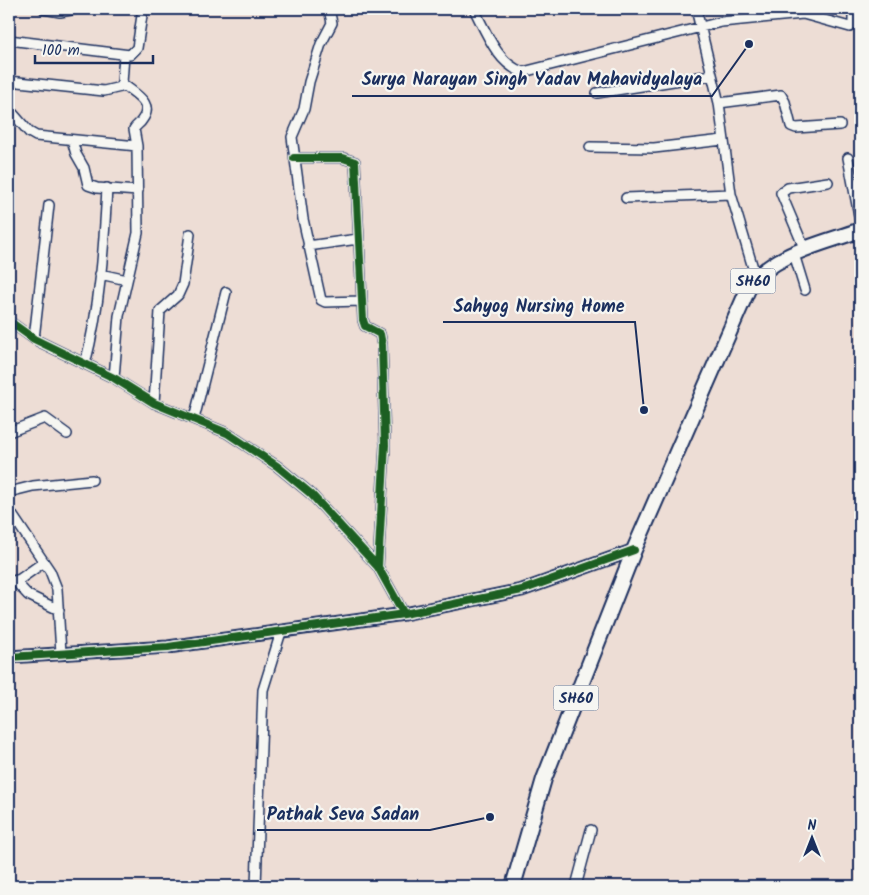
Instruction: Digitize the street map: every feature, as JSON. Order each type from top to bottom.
[{"type":"main road","name":"SH60","points":[[513,886],[544,779],[634,550],[749,288],[756,278],[771,265],[799,252],[860,230]]},
{"type":"street","points":[[44,9],[69,12],[76,9]]},
{"type":"street","points":[[9,40],[124,55],[135,52],[137,48],[143,9]]},
{"type":"street","points":[[329,9],[332,23],[321,44],[309,82],[304,109],[294,131],[294,158],[308,246],[321,300],[325,302],[361,301]]},
{"type":"street","points":[[474,9],[503,58],[514,69],[523,72],[700,26],[808,12],[850,27],[853,24],[853,9]]},
{"type":"street","points":[[696,9],[719,103],[731,194],[756,278]]},
{"type":"street","points":[[114,378],[119,316],[138,233],[137,146],[134,129],[144,119],[146,104],[142,98],[125,86],[121,78],[124,55]]},
{"type":"street","points":[[597,93],[712,75]]},
{"type":"street","points":[[9,82],[104,91],[125,86]]},
{"type":"street","points":[[719,103],[781,95],[785,102],[791,126],[796,128],[840,125]]},
{"type":"street","points":[[9,109],[29,132],[45,138],[137,146]]},
{"type":"street","points":[[72,140],[76,154],[84,168],[88,185],[138,190]]},
{"type":"street","points":[[590,147],[654,148],[723,140]]},
{"type":"street","points":[[294,158],[343,158],[354,162],[364,326],[380,334],[382,345],[385,445],[378,567]]},
{"type":"street","points":[[848,158],[860,221]]},
{"type":"street","points":[[805,290],[799,252],[782,193],[788,188],[828,182]]},
{"type":"street","points":[[85,364],[100,274],[107,188]]},
{"type":"street","points":[[626,198],[731,194]]},
{"type":"street","points":[[34,339],[49,205]]},
{"type":"street","points":[[154,403],[160,311],[178,295],[183,284],[190,234]]},
{"type":"street","points":[[308,246],[358,240]]},
{"type":"street","points":[[100,274],[127,280]]},
{"type":"street","points":[[194,419],[226,292]]},
{"type":"street","points":[[9,321],[34,339],[114,378],[154,403],[227,433],[303,486],[378,567],[404,614]]},
{"type":"street","points":[[9,432],[46,418],[67,434]]},
{"type":"street","points":[[9,492],[33,486],[92,480]]},
{"type":"street","points":[[9,510],[44,562],[58,589],[61,653]]},
{"type":"street","points":[[9,656],[168,647],[404,614],[522,590],[634,550]]},
{"type":"street","points":[[44,562],[12,582],[28,595],[59,610]]},
{"type":"street","points":[[256,886],[263,690],[281,632]]},
{"type":"street","points":[[576,886],[591,830]]},
{"type":"cycle path","points":[[294,158],[343,158],[355,162],[363,320],[365,326],[380,334],[382,345],[385,445],[378,567]]},
{"type":"cycle path","points":[[9,321],[34,339],[114,378],[154,403],[227,433],[277,466],[311,494],[378,567],[404,614]]},
{"type":"cycle path","points":[[9,657],[168,647],[404,614],[522,590],[634,550]]},
{"type":"place","name":"Surya Narayan Singh Yadav Mahavidyalaya","points":[[749,44]]},
{"type":"place","name":"Sahyog Nursing Home","points":[[644,410]]},
{"type":"place","name":"Pathak Seva Sadan","points":[[490,817]]}]
